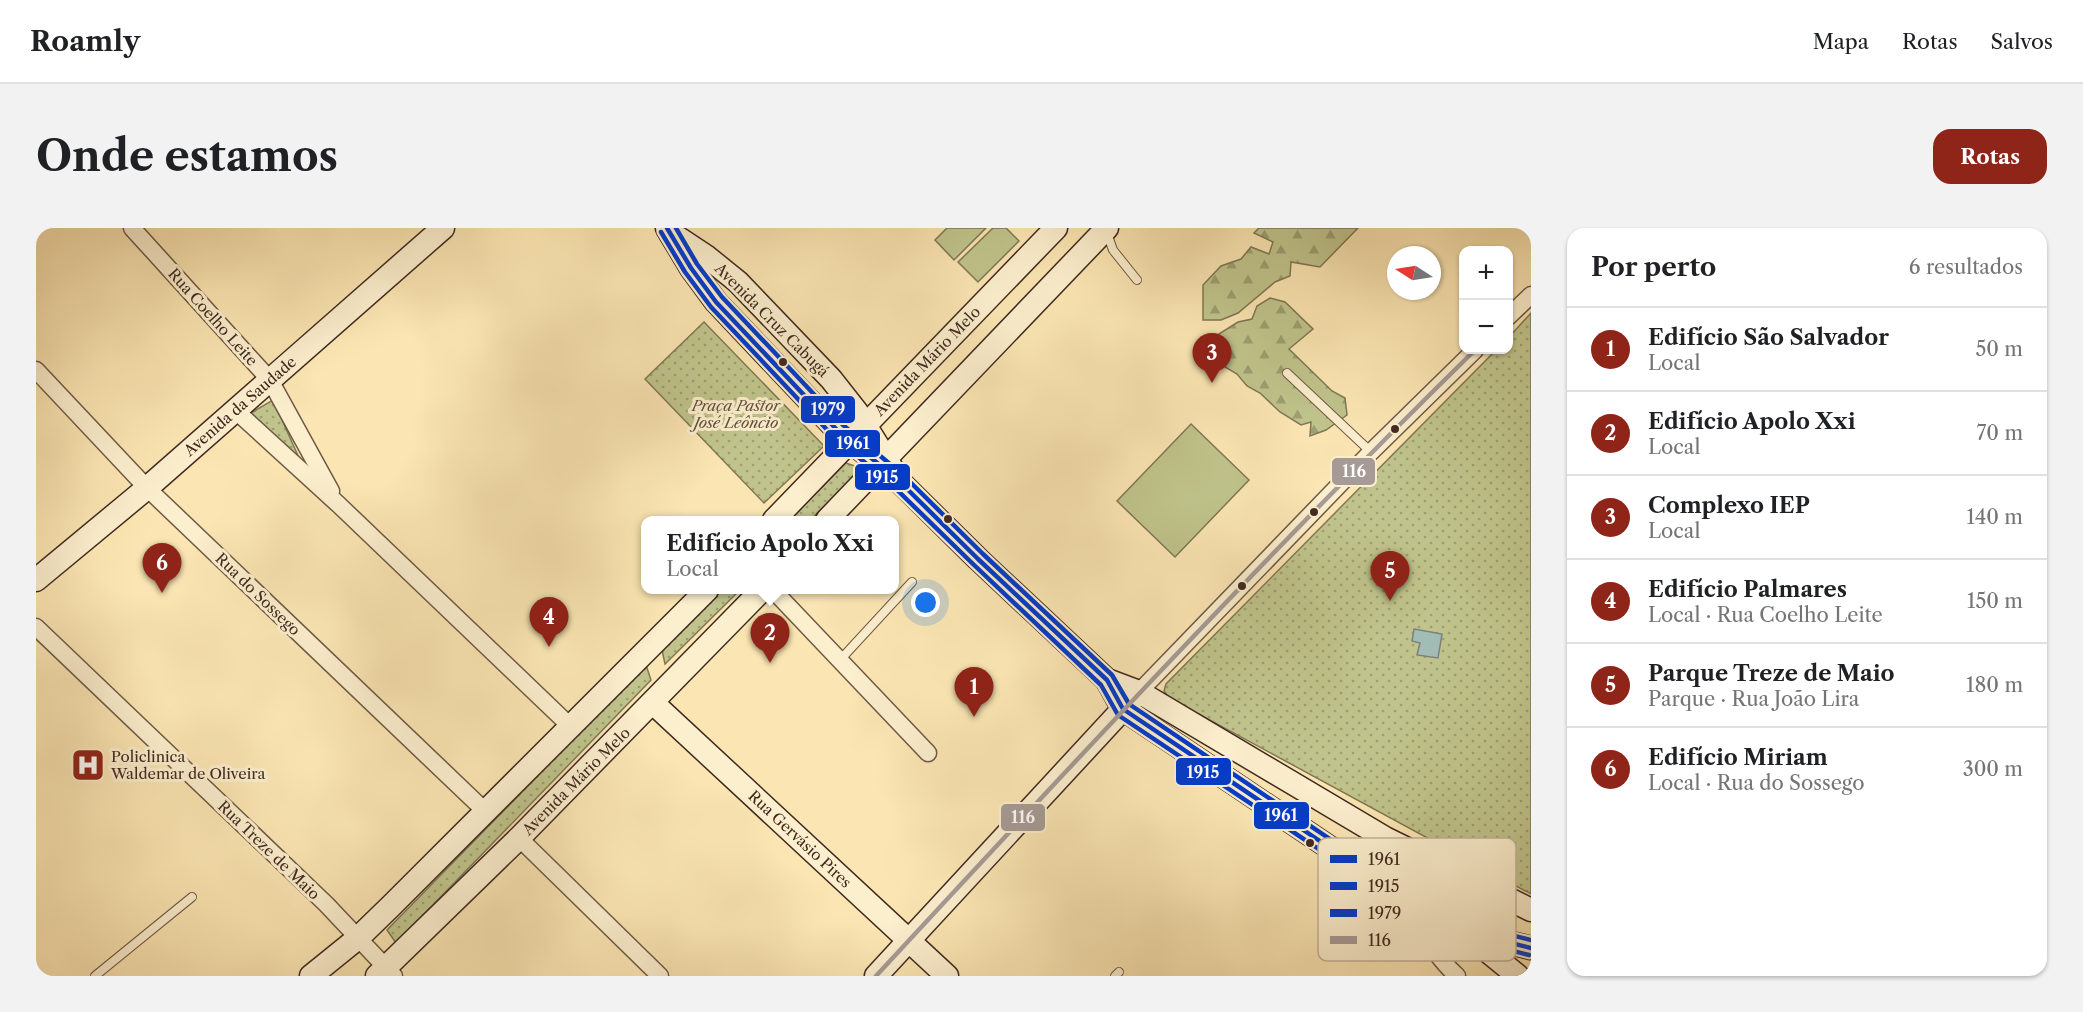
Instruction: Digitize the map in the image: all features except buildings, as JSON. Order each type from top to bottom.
[{"type":"main road","name":"Avenida da Saudade","points":[[36,580],[147,488],[443,228]]},
{"type":"main road","name":"Avenida Mário Melo","points":[[778,516],[1056,228]]},
{"type":"main road","points":[[831,516],[1106,229]]},
{"type":"main road","name":"Avenida Cruz Cabugá","points":[[670,231],[691,268],[716,302],[857,433],[897,479],[978,560],[1107,680],[1123,709],[1318,840]]},
{"type":"main road","name":"Avenida Cruz Cabugá","points":[[670,231],[708,256],[760,304],[831,379],[857,433]]},
{"type":"main road","points":[[311,976],[358,938],[703,594]]},
{"type":"main road","name":"Avenida Mário Melo","points":[[386,973],[758,594]]},
{"type":"main road","name":"Avenida Cruz Cabugá","points":[[1107,680],[1139,692],[1385,838]]},
{"type":"main road","points":[[876,976],[1139,692]]},
{"type":"main road","name":"Rua Gervásio Pires","points":[[653,703],[946,976]]},
{"type":"main road","name":"Avenida Cruz Cabugá","points":[[1516,903],[1531,910]]},
{"type":"main road","name":"Avenida Cruz Cabugá","points":[[1516,944],[1531,948]]},
{"type":"main road","points":[[1500,961],[1518,976]]},
{"type":"street","name":"Rua Coelho Leite","points":[[132,228],[270,380],[339,505]]},
{"type":"street","points":[[1513,313],[1531,295]]},
{"type":"street","points":[[1139,692],[1371,452],[1471,354]]},
{"type":"street","name":"Rua do Sossego","points":[[36,370],[147,488],[486,812]]},
{"type":"street","name":"Rua Coelho Leite","points":[[236,410],[570,726]]},
{"type":"street","points":[[776,594],[928,753]]},
{"type":"street","name":"Rua Treze de Maio","points":[[36,627],[326,904],[358,938],[386,973]]},
{"type":"street","points":[[519,838],[660,976]]},
{"type":"street","points":[[1441,961],[1457,976]]},
{"type":"lane","points":[[1106,229],[1113,250],[1137,280]]},
{"type":"lane","points":[[1287,373],[1371,452]]},
{"type":"lane","points":[[840,660],[912,582]]},
{"type":"lane","points":[[95,976],[192,897]]},
{"type":"green space","points":[[947,228],[986,228],[954,260],[935,240]]},
{"type":"green space","points":[[993,228],[1006,228],[1019,241],[978,282],[958,262]]},
{"type":"green space","points":[[1259,228],[1358,228],[1320,267],[1291,262],[1290,276],[1275,282],[1238,313],[1221,320],[1203,320],[1203,285],[1221,266],[1241,259],[1251,247],[1269,254],[1273,242],[1254,233]]},
{"type":"green space","points":[[1270,298],[1285,302],[1313,329],[1289,349],[1332,391],[1345,398],[1347,415],[1326,430],[1310,436],[1311,422],[1301,425],[1280,412],[1260,393],[1247,386],[1237,374],[1225,367],[1219,357],[1208,353],[1211,339],[1238,322],[1252,319],[1257,306]]},
{"type":"green space","points":[[1531,313],[1531,894],[1516,886],[1516,838],[1428,838],[1169,698],[1164,691],[1166,684],[1492,354],[1513,354],[1513,333]]},
{"type":"green space","name":"Praça Pastor José Leôncio","points":[[704,322],[824,446],[764,503],[645,379]]},
{"type":"green space","points":[[273,400],[300,460],[251,413]]},
{"type":"green space","points":[[1191,424],[1249,480],[1175,557],[1117,501]]},
{"type":"green space","points":[[846,463],[855,466],[856,476],[814,516],[793,516]]},
{"type":"green space","points":[[717,594],[736,594],[665,664],[662,650]]},
{"type":"green space","points":[[646,665],[651,680],[396,943],[387,930]]},
{"type":"water","points":[[1414,629],[1442,634],[1438,658],[1417,655],[1420,643],[1412,641]]},
{"type":"transit line","name":"1961","points":[[667,228],[691,268],[716,302],[838,431],[897,479],[1107,680],[1123,709],[1318,840]]},
{"type":"transit line","name":"1979","points":[[676,228],[697,264],[722,297],[843,425],[902,474],[1112,675],[1129,704],[1328,838]]},
{"type":"transit line","name":"1915","points":[[661,232],[685,272],[711,307],[833,436],[892,485],[1101,685],[1118,715],[1318,849]]},
{"type":"transit line","name":"116","points":[[876,976],[1097,738],[1247,581],[1471,354]]},
{"type":"transit line","name":"1979","points":[[1516,936],[1531,940]]},
{"type":"transit line","name":"1961","points":[[1516,944],[1531,948]]},
{"type":"transit line","name":"1915","points":[[1516,952],[1529,955]]},
{"type":"place","name":"Complexo IEP","points":[[1212,383]]},
{"type":"place","name":"Edifício Miriam","points":[[162,593]]},
{"type":"place","name":"Parque Treze de Maio","points":[[1390,601]]},
{"type":"place","name":"Edifício Palmares","points":[[549,647]]},
{"type":"place","name":"Edifício Apolo Xxi","points":[[770,663]]},
{"type":"place","name":"Edifício São Salvador","points":[[974,717]]},
{"type":"place","name":"Policlinica Waldemar de Oliveira","points":[[88,765]]}]
